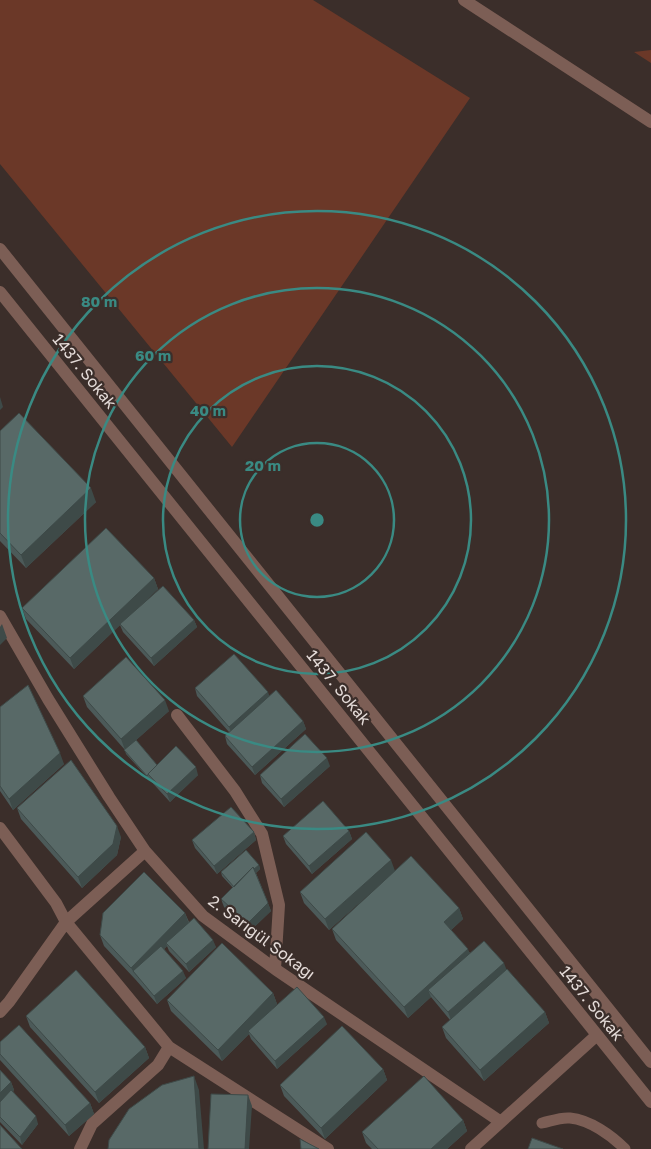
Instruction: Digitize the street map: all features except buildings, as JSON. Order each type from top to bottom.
[{"type":"street","points":[[464,0],[651,122]]},
{"type":"street","points":[[0,249],[651,1062]]},
{"type":"street","name":"1437. Sokak","points":[[0,292],[651,1102]]},
{"type":"street","name":"2. Sarıgül Sokağı","points":[[0,616],[48,699],[145,851],[203,916],[275,969],[501,1122]]},
{"type":"street","points":[[177,715],[235,791],[262,834],[279,905],[275,969]]},
{"type":"street","points":[[0,828],[56,903],[66,922],[169,1047],[328,1149]]},
{"type":"street","points":[[0,1012],[66,922],[145,851]]},
{"type":"street","points":[[471,1149],[597,1035]]},
{"type":"street","points":[[80,1149],[92,1124],[158,1065],[169,1047]]},
{"type":"lane","points":[[542,1123],[569,1118],[579,1120],[605,1132],[625,1149]]},
{"type":"shaded area","points":[[0,0],[313,0],[470,98],[232,447],[0,164]]},
{"type":"shaded area","points":[[651,50],[651,63],[634,52]]}]
